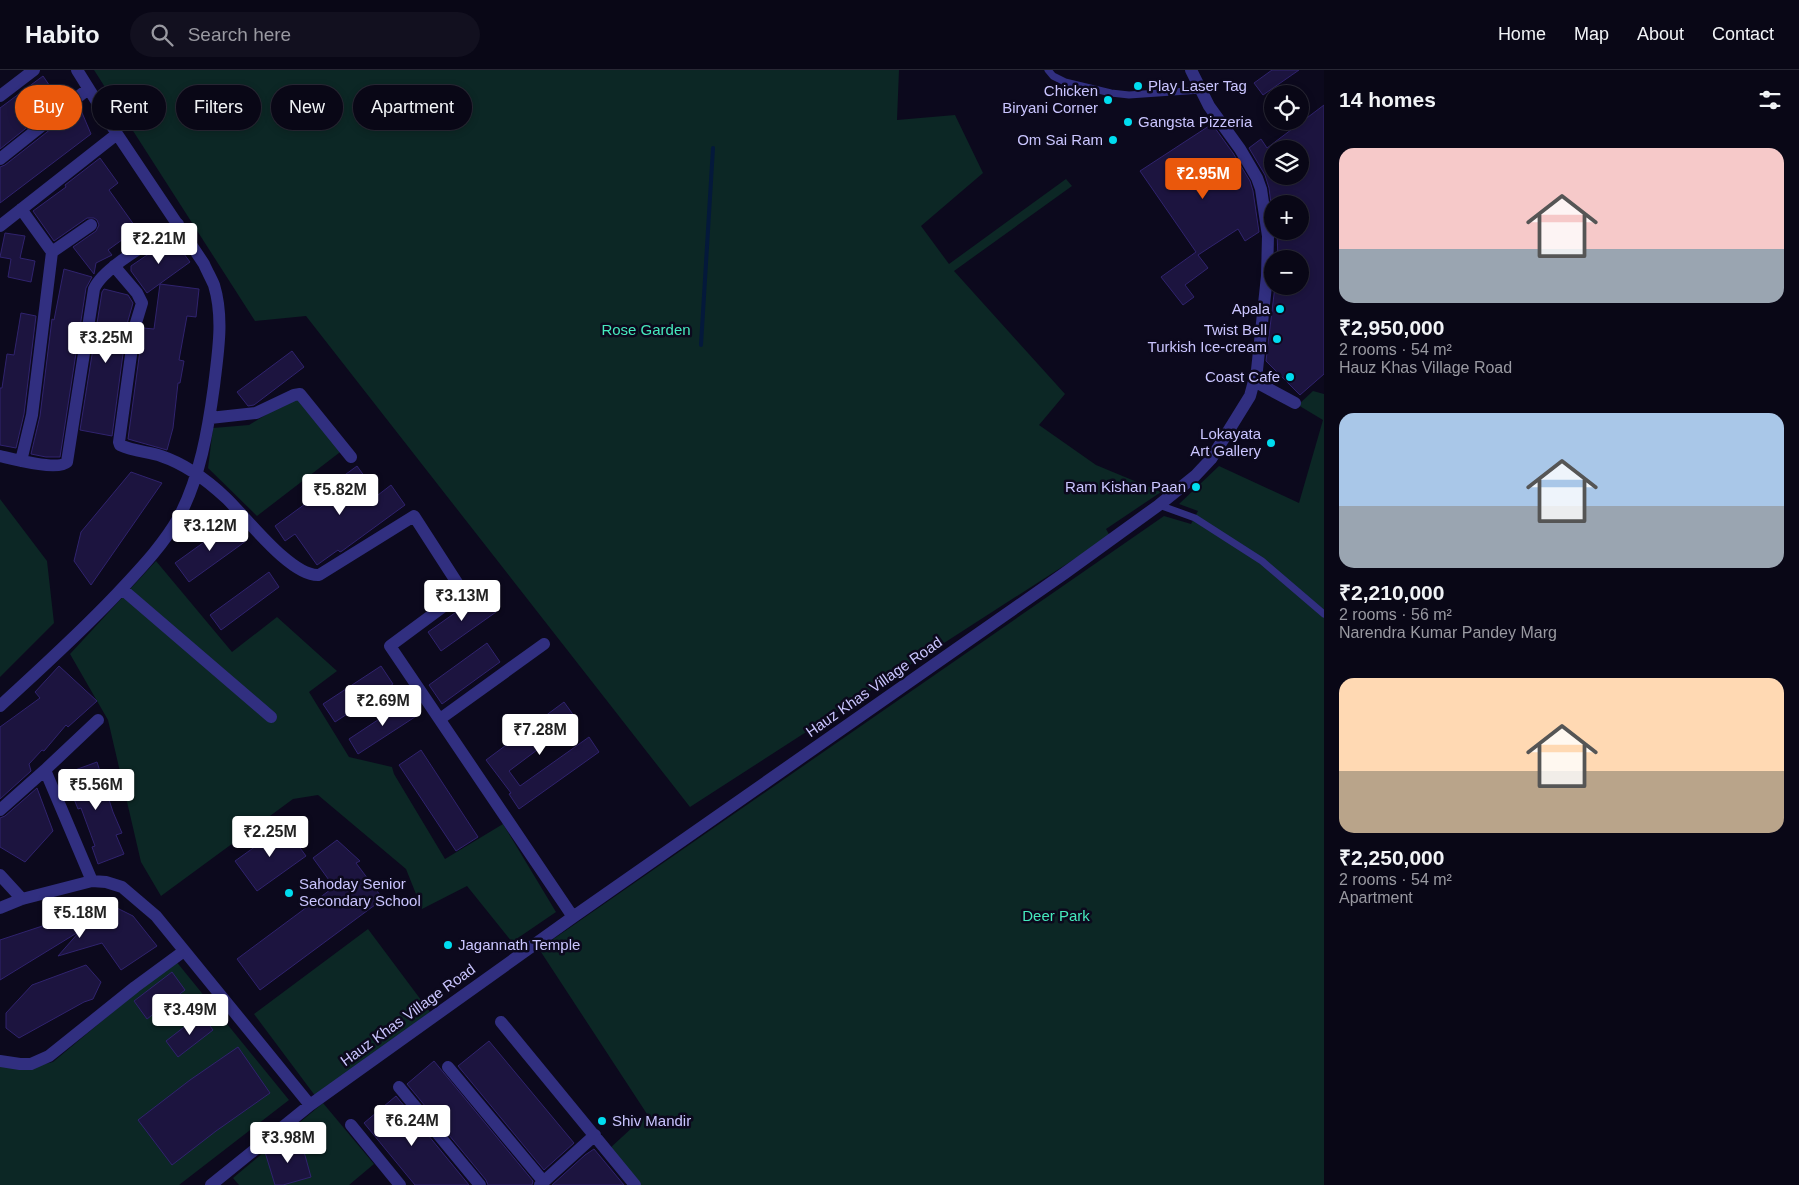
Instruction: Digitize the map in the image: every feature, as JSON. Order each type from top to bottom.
[{"type":"street","points":[[0,96],[34,70]]},
{"type":"street","points":[[0,706],[75,638],[122,589],[166,538],[180,516],[196,474],[210,418],[218,352],[219,312],[214,284],[204,264],[117,134],[77,70]]},
{"type":"street","name":"Hauz Khas Village Road","points":[[219,1183],[310,1105],[573,917],[1065,573],[1159,505],[1195,476],[1211,459],[1250,396],[1254,382],[1257,370],[1267,276],[1268,236],[1264,200],[1257,178],[1209,106],[1191,70]]},
{"type":"street","points":[[0,159],[88,89]]},
{"type":"street","points":[[0,226],[117,134]]},
{"type":"street","points":[[20,209],[52,252],[32,415],[21,461]]},
{"type":"street","points":[[0,456],[21,461],[61,466],[67,462],[94,289],[101,278],[114,266],[178,224]]},
{"type":"street","points":[[52,252],[92,225]]},
{"type":"street","points":[[114,266],[137,293],[142,304],[135,326],[120,444],[167,458],[196,474],[226,498],[283,557],[304,573],[310,575],[319,575],[414,516],[464,592],[390,646],[573,917]]},
{"type":"street","points":[[1254,382],[1294,403]]},
{"type":"street","points":[[210,418],[256,413],[300,394],[351,457]]},
{"type":"street","points":[[122,589],[271,717]]},
{"type":"street","points":[[440,719],[544,644]]},
{"type":"street","points":[[0,810],[46,770],[98,720]]},
{"type":"street","points":[[46,770],[92,882]]},
{"type":"street","points":[[0,875],[22,899]]},
{"type":"street","points":[[0,908],[22,899],[92,882],[106,882],[122,887],[156,916],[310,1105]]},
{"type":"street","points":[[0,1061],[30,1064],[49,1056],[135,987],[184,952]]},
{"type":"street","points":[[501,1022],[635,1185]]},
{"type":"street","points":[[448,1067],[542,1183],[595,1135]]},
{"type":"street","points":[[399,1087],[480,1185]]},
{"type":"street","points":[[351,1125],[400,1185]]},
{"type":"lane","points":[[1048,70],[1053,76],[1065,82],[1111,93],[1129,94],[1201,90]]},
{"type":"lane","points":[[1159,505],[1195,518],[1262,561],[1324,614]]},
{"type":"green space","name":"Rose Garden","points":[[94,70],[899,70],[897,120],[955,115],[983,173],[921,226],[949,264],[1066,179],[1072,186],[954,271],[1065,394],[1039,425],[1096,465],[1161,492],[1106,529],[1110,536],[690,807],[306,316],[255,321],[132,130],[166,130],[166,85],[104,85]]},
{"type":"green space","name":"Deer Park","points":[[1313,391],[1324,394],[1324,1185],[639,1185],[609,1149],[647,1114],[539,949],[1164,516],[1191,524],[1198,511],[1179,504],[1219,466],[1299,503],[1323,420],[1298,405]]},
{"type":"green space","points":[[303,392],[348,446],[257,516],[208,468],[213,428],[249,425]]},
{"type":"green space","points":[[0,499],[47,561],[54,623],[0,677]]},
{"type":"green space","points":[[156,561],[232,652],[277,617],[337,671],[309,692],[349,757],[392,767],[394,774],[445,859],[503,824],[556,912],[512,942],[467,886],[422,909],[406,869],[318,795],[293,799],[161,896],[141,862],[108,720],[70,654]]},
{"type":"green space","points":[[368,929],[430,1012],[316,1097],[254,1014]]},
{"type":"green space","points":[[175,960],[289,1100],[179,1185],[0,1185],[0,1066],[24,1069],[53,1062]]},
{"type":"green space","points":[[323,1103],[374,1164],[349,1185],[239,1185],[233,1178]]},
{"type":"building","points":[[1272,70],[1299,70],[1277,85],[1264,85],[1263,95],[1254,83]]},
{"type":"building","points":[[43,76],[49,85],[31,85]]},
{"type":"building","points":[[15,97],[15,130],[24,130],[0,149],[0,108]]},
{"type":"building","points":[[1324,105],[1324,374],[1300,395],[1266,361],[1274,295],[1309,295],[1309,250],[1278,250],[1277,240],[1309,240],[1309,195],[1270,195],[1268,185],[1309,185],[1309,140],[1278,140],[1291,130],[1309,130],[1309,116]]},
{"type":"building","points":[[82,113],[91,134],[0,203],[0,167],[50,130],[82,130]]},
{"type":"building","points":[[1212,124],[1250,181],[1259,232],[1245,241],[1238,229],[1198,255],[1208,268],[1185,285],[1194,297],[1183,305],[1161,277],[1196,252],[1140,171]]},
{"type":"building","points":[[1261,139],[1264,144],[1264,173],[1249,148]]},
{"type":"building","points":[[100,158],[118,183],[109,190],[137,229],[108,250],[112,255],[96,263],[94,274],[73,247],[96,231],[99,225],[97,220],[87,218],[54,241],[33,211],[66,187],[65,185]]},
{"type":"building","points":[[5,233],[25,236],[20,258],[35,261],[31,282],[8,277],[11,259],[0,257]]},
{"type":"building","points":[[172,238],[190,262],[147,293],[131,271],[131,266]]},
{"type":"building","points":[[64,269],[92,277],[86,288],[60,457],[46,457],[31,454],[40,416],[52,319],[54,320]]},
{"type":"building","points":[[160,284],[199,289],[196,317],[187,316],[179,360],[184,361],[180,383],[178,383],[173,428],[167,450],[128,439],[143,328],[154,329]]},
{"type":"building","points":[[104,289],[128,295],[133,303],[127,324],[112,436],[80,430]]},
{"type":"building","points":[[21,313],[36,316],[24,414],[16,448],[0,445],[0,388],[2,388],[7,354],[14,355]]},
{"type":"building","points":[[292,351],[304,367],[254,405],[248,406],[237,392]]},
{"type":"building","points":[[357,466],[378,495],[391,485],[405,505],[342,551],[338,550],[317,565],[295,534],[285,541],[275,526]]},
{"type":"building","points":[[131,472],[162,483],[91,585],[74,561],[81,532]]},
{"type":"building","points":[[232,522],[246,541],[189,582],[175,563]]},
{"type":"building","points":[[269,572],[279,587],[221,630],[210,615]]},
{"type":"building","points":[[483,593],[496,612],[441,651],[428,632]]},
{"type":"building","points":[[487,643],[500,662],[442,704],[429,685]]},
{"type":"building","points":[[59,666],[97,701],[68,727],[66,725],[44,751],[42,750],[29,764],[31,771],[0,799],[0,727],[40,698],[35,692]]},
{"type":"building","points":[[381,666],[393,684],[335,722],[323,704]]},
{"type":"building","points":[[408,700],[418,715],[358,754],[349,739]]},
{"type":"building","points":[[564,702],[577,720],[509,771],[520,786],[589,737],[599,752],[519,809],[509,794],[511,793],[486,760]]},
{"type":"building","points":[[421,750],[478,837],[456,851],[399,765]]},
{"type":"building","points":[[97,762],[113,812],[122,833],[116,835],[124,854],[98,864],[92,847],[95,846],[81,808],[78,809],[64,774]]},
{"type":"building","points":[[37,788],[53,831],[25,862],[0,847],[0,818],[5,816]]},
{"type":"building","points":[[284,826],[306,856],[257,891],[235,861]]},
{"type":"building","points":[[337,840],[360,861],[356,863],[383,899],[260,990],[237,959],[334,887],[313,858]]},
{"type":"building","points":[[109,904],[133,916],[157,946],[121,970],[102,943],[58,956],[80,931],[0,980],[0,940]]},
{"type":"building","points":[[86,965],[101,982],[93,999],[84,1002],[19,1038],[6,1028],[6,1013],[32,985]]},
{"type":"building","points":[[172,972],[185,990],[147,1019],[134,1001]]},
{"type":"building","points":[[201,1014],[213,1030],[178,1057],[166,1041]]},
{"type":"building","points":[[489,1041],[574,1143],[544,1170],[458,1066]]},
{"type":"building","points":[[238,1047],[270,1093],[172,1165],[138,1120],[190,1080]]},
{"type":"building","points":[[434,1061],[533,1181],[532,1185],[488,1185],[486,1180],[407,1084]]},
{"type":"building","points":[[396,1096],[469,1185],[415,1185],[364,1123]]},
{"type":"building","points":[[301,1141],[311,1177],[283,1185],[275,1185],[265,1152]]},
{"type":"building","points":[[594,1149],[624,1185],[552,1185],[585,1155]]},
{"type":"waterway","points":[[701,345],[713,148]]},
{"type":"place","name":"Play Laser Tag","points":[[1138,86]]},
{"type":"place","name":"Chicken Biryani Corner","points":[[1108,100]]},
{"type":"place","name":"Gangsta Pizzeria","points":[[1128,122]]},
{"type":"place","name":"Om Sai Ram","points":[[1113,140]]},
{"type":"place","name":"Apala","points":[[1280,309]]},
{"type":"place","name":"Twist Bell Turkish Ice-cream","points":[[1277,339]]},
{"type":"place","name":"Coast Cafe","points":[[1290,377]]},
{"type":"place","name":"Lokayata Art Gallery","points":[[1271,443]]},
{"type":"place","name":"Ram Kishan Paan","points":[[1196,487]]},
{"type":"place","name":"Sahoday Senior Secondary School","points":[[289,893]]},
{"type":"place","name":"Jagannath Temple","points":[[448,945]]},
{"type":"place","name":"Shiv Mandir","points":[[602,1121]]}]
